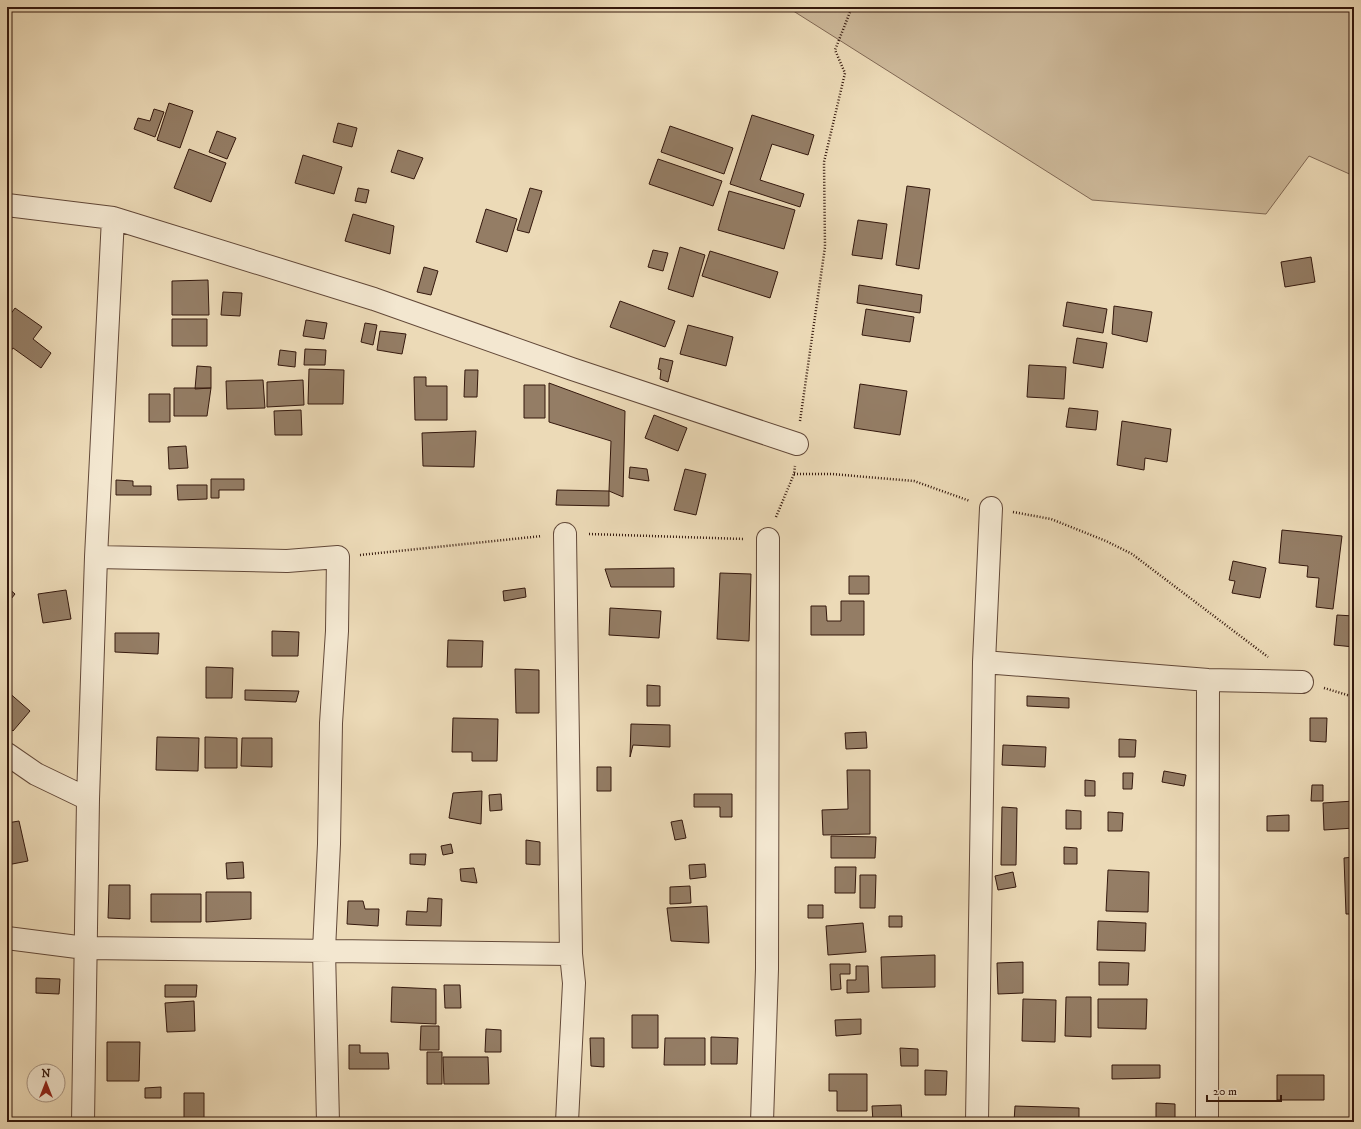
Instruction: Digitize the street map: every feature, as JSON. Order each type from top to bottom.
[{"type":"street","points":[[7,205],[113,218],[374,299],[572,369],[797,444]]},
{"type":"street","points":[[83,1122],[88,799],[96,557],[113,218]]},
{"type":"street","points":[[977,1122],[984,662],[991,508]]},
{"type":"street","points":[[565,534],[571,954],[574,982],[567,1122]]},
{"type":"street","points":[[762,1122],[767,969],[768,539]]},
{"type":"street","points":[[96,557],[287,561],[338,557],[337,631],[331,723],[329,844],[324,950],[328,1122]]},
{"type":"street","points":[[984,662],[1208,680],[1302,682]]},
{"type":"street","points":[[1207,1122],[1208,680]]},
{"type":"street","points":[[7,754],[36,774],[88,799]]},
{"type":"street","points":[[7,938],[85,948],[571,954]]},
{"type":"path","points":[[794,474],[832,474],[914,481],[991,508],[1051,519],[1106,541],[1132,554],[1270,659]]},
{"type":"path","points":[[1302,682],[1354,697]]},
{"type":"shaded area","points":[[787,7],[1354,7],[1354,176],[1309,156],[1266,214],[1092,200]]},
{"type":"building","points":[[169,103],[193,111],[180,148],[157,140]]},
{"type":"building","points":[[154,109],[164,112],[155,137],[134,129],[138,118],[150,121]]},
{"type":"building","points":[[752,115],[814,135],[808,155],[772,144],[760,180],[804,194],[800,207],[730,184]]},
{"type":"building","points":[[338,123],[357,128],[352,147],[333,142]]},
{"type":"building","points":[[670,126],[733,148],[724,174],[661,152]]},
{"type":"building","points":[[217,131],[236,138],[227,159],[209,152]]},
{"type":"building","points":[[189,149],[226,163],[211,202],[174,188]]},
{"type":"building","points":[[398,150],[423,158],[414,179],[391,172]]},
{"type":"building","points":[[303,155],[342,167],[334,194],[295,183]]},
{"type":"building","points":[[658,159],[722,181],[713,206],[649,184]]},
{"type":"building","points":[[907,186],[930,189],[919,269],[896,265]]},
{"type":"building","points":[[358,188],[369,190],[366,203],[355,201]]},
{"type":"building","points":[[530,188],[542,191],[529,233],[517,230]]},
{"type":"building","points":[[729,191],[795,210],[784,249],[718,230]]},
{"type":"building","points":[[486,209],[517,219],[507,252],[476,242]]},
{"type":"building","points":[[353,214],[394,226],[390,254],[345,241]]},
{"type":"building","points":[[858,220],[887,224],[882,259],[852,255]]},
{"type":"building","points":[[680,247],[705,255],[693,297],[668,289]]},
{"type":"building","points":[[653,250],[668,253],[663,271],[648,267]]},
{"type":"building","points":[[710,251],[778,272],[770,298],[702,276]]},
{"type":"building","points":[[1311,257],[1315,282],[1285,287],[1281,262]]},
{"type":"building","points":[[424,267],[438,271],[431,295],[417,292]]},
{"type":"building","points":[[208,280],[209,315],[172,315],[172,281]]},
{"type":"building","points":[[859,285],[922,295],[920,313],[857,303]]},
{"type":"building","points":[[223,292],[242,293],[240,316],[221,315]]},
{"type":"building","points":[[620,301],[675,321],[665,347],[610,327]]},
{"type":"building","points":[[1067,302],[1107,309],[1103,333],[1063,326]]},
{"type":"building","points":[[1114,306],[1152,312],[1147,342],[1112,334]]},
{"type":"building","points":[[15,308],[42,327],[33,339],[51,353],[41,368],[13,348],[7,356],[7,319]]},
{"type":"building","points":[[866,309],[914,317],[910,342],[862,335]]},
{"type":"building","points":[[172,319],[207,319],[207,346],[172,346]]},
{"type":"building","points":[[306,320],[327,323],[324,339],[303,336]]},
{"type":"building","points":[[365,323],[377,325],[373,345],[361,342]]},
{"type":"building","points":[[688,325],[733,337],[726,366],[680,354]]},
{"type":"building","points":[[380,331],[406,334],[402,354],[377,350]]},
{"type":"building","points":[[1077,338],[1107,343],[1103,368],[1073,363]]},
{"type":"building","points":[[305,349],[326,350],[325,365],[304,365]]},
{"type":"building","points":[[280,350],[296,352],[295,367],[278,365]]},
{"type":"building","points":[[660,358],[673,361],[668,382],[660,379],[661,370],[658,369]]},
{"type":"building","points":[[1029,365],[1066,367],[1064,399],[1027,397]]},
{"type":"building","points":[[197,366],[211,367],[211,388],[195,389]]},
{"type":"building","points":[[309,369],[344,370],[343,404],[308,404]]},
{"type":"building","points":[[465,370],[478,370],[477,397],[464,397]]},
{"type":"building","points":[[414,377],[426,377],[426,386],[447,386],[447,420],[415,420]]},
{"type":"building","points":[[263,380],[265,408],[227,409],[226,381]]},
{"type":"building","points":[[303,380],[304,405],[267,407],[267,382]]},
{"type":"building","points":[[549,383],[625,411],[623,497],[609,491],[611,441],[549,422]]},
{"type":"building","points":[[860,384],[907,391],[900,435],[854,428]]},
{"type":"building","points":[[524,385],[545,385],[545,418],[524,418]]},
{"type":"building","points":[[174,388],[211,388],[207,416],[174,416]]},
{"type":"building","points":[[149,394],[170,394],[170,422],[149,422]]},
{"type":"building","points":[[1069,408],[1098,411],[1096,430],[1066,427]]},
{"type":"building","points":[[301,410],[302,435],[275,435],[274,411]]},
{"type":"building","points":[[654,415],[687,428],[678,451],[645,438]]},
{"type":"building","points":[[1122,421],[1171,429],[1167,462],[1145,458],[1144,470],[1117,465]]},
{"type":"building","points":[[476,431],[474,467],[423,466],[422,433]]},
{"type":"building","points":[[186,446],[188,468],[169,469],[168,447]]},
{"type":"building","points":[[630,467],[647,469],[649,481],[629,478]]},
{"type":"building","points":[[685,469],[706,474],[696,515],[674,510]]},
{"type":"building","points":[[211,479],[244,479],[244,490],[219,490],[219,498],[211,498]]},
{"type":"building","points":[[116,480],[133,481],[133,486],[151,486],[151,495],[116,495]]},
{"type":"building","points":[[177,485],[207,485],[207,499],[178,500]]},
{"type":"building","points":[[557,490],[609,491],[609,506],[556,505]]},
{"type":"building","points":[[1282,530],[1342,536],[1333,609],[1316,607],[1319,578],[1307,577],[1308,566],[1279,563]]},
{"type":"building","points":[[1233,561],[1266,568],[1260,598],[1232,593],[1235,581],[1229,580]]},
{"type":"building","points":[[674,568],[674,587],[611,587],[605,569]]},
{"type":"building","points":[[720,573],[751,574],[749,641],[717,639]]},
{"type":"building","points":[[849,576],[869,576],[869,594],[849,594]]},
{"type":"building","points":[[7,587],[15,594],[7,604]]},
{"type":"building","points":[[525,588],[526,597],[504,601],[503,591]]},
{"type":"building","points":[[66,590],[71,619],[43,623],[38,594]]},
{"type":"building","points":[[841,601],[864,601],[864,635],[811,635],[811,606],[826,606],[827,621],[841,621]]},
{"type":"building","points":[[610,608],[661,611],[659,638],[609,635]]},
{"type":"building","points":[[1337,615],[1354,616],[1354,647],[1334,645]]},
{"type":"building","points":[[272,631],[299,632],[298,656],[272,656]]},
{"type":"building","points":[[115,633],[159,633],[158,654],[115,652]]},
{"type":"building","points":[[448,640],[483,641],[482,667],[447,667]]},
{"type":"building","points":[[206,667],[233,668],[232,698],[206,698]]},
{"type":"building","points":[[515,669],[539,670],[539,713],[516,713]]},
{"type":"building","points":[[647,685],[660,686],[660,706],[647,706]]},
{"type":"building","points":[[245,690],[299,691],[296,702],[245,700]]},
{"type":"building","points":[[7,691],[30,711],[13,731],[7,726]]},
{"type":"building","points":[[1027,696],[1069,698],[1069,708],[1027,706]]},
{"type":"building","points":[[453,718],[498,719],[497,761],[472,761],[472,752],[452,752]]},
{"type":"building","points":[[1310,718],[1327,718],[1326,742],[1310,741]]},
{"type":"building","points":[[631,724],[670,725],[670,747],[633,745],[630,757]]},
{"type":"building","points":[[866,732],[867,748],[846,749],[845,733]]},
{"type":"building","points":[[157,737],[199,738],[198,771],[156,770]]},
{"type":"building","points":[[205,737],[237,738],[237,768],[205,768]]},
{"type":"building","points":[[242,738],[272,738],[272,767],[241,766]]},
{"type":"building","points":[[1119,739],[1136,740],[1135,757],[1119,757]]},
{"type":"building","points":[[1003,745],[1046,747],[1045,767],[1002,765]]},
{"type":"building","points":[[597,767],[611,767],[611,791],[597,791]]},
{"type":"building","points":[[847,770],[870,770],[870,834],[823,835],[822,810],[848,809]]},
{"type":"building","points":[[1164,771],[1186,775],[1184,786],[1162,782]]},
{"type":"building","points":[[1123,773],[1133,773],[1132,789],[1123,789]]},
{"type":"building","points":[[1085,780],[1095,781],[1095,796],[1085,796]]},
{"type":"building","points":[[1312,785],[1323,785],[1323,801],[1311,801]]},
{"type":"building","points":[[482,791],[481,824],[449,818],[453,793]]},
{"type":"building","points":[[501,794],[502,810],[490,811],[489,795]]},
{"type":"building","points":[[694,794],[732,794],[732,817],[720,817],[720,807],[694,807]]},
{"type":"building","points":[[1354,801],[1354,828],[1324,830],[1323,803]]},
{"type":"building","points":[[1002,807],[1017,808],[1016,865],[1001,865]]},
{"type":"building","points":[[1066,810],[1081,811],[1081,829],[1066,829]]},
{"type":"building","points":[[1108,812],[1123,813],[1122,831],[1108,831]]},
{"type":"building","points":[[1289,815],[1289,831],[1267,831],[1267,816]]},
{"type":"building","points":[[682,820],[686,838],[675,840],[671,822]]},
{"type":"building","points":[[19,821],[28,861],[7,865],[7,823]]},
{"type":"building","points":[[831,836],[876,837],[875,858],[831,858]]},
{"type":"building","points":[[526,840],[540,842],[540,865],[526,864]]},
{"type":"building","points":[[451,844],[453,853],[443,855],[441,846]]},
{"type":"building","points":[[1064,847],[1077,848],[1077,864],[1064,864]]},
{"type":"building","points":[[410,854],[426,854],[425,865],[410,864]]},
{"type":"building","points":[[1354,857],[1354,914],[1346,914],[1344,858]]},
{"type":"building","points":[[243,862],[244,878],[227,879],[226,863]]},
{"type":"building","points":[[705,864],[706,877],[690,879],[689,865]]},
{"type":"building","points":[[835,867],[856,867],[855,893],[835,893]]},
{"type":"building","points":[[474,868],[477,883],[461,881],[460,869]]},
{"type":"building","points":[[1108,870],[1149,872],[1148,912],[1106,911]]},
{"type":"building","points":[[1013,872],[1016,887],[998,890],[995,876]]},
{"type":"building","points":[[860,875],[876,875],[875,908],[860,908]]},
{"type":"building","points":[[109,885],[130,885],[130,919],[108,918]]},
{"type":"building","points":[[690,886],[691,903],[670,904],[670,887]]},
{"type":"building","points":[[206,892],[251,892],[251,919],[206,922]]},
{"type":"building","points":[[151,894],[201,894],[201,922],[151,922]]},
{"type":"building","points":[[428,898],[442,899],[441,926],[406,925],[407,911],[427,912]]},
{"type":"building","points":[[348,901],[363,901],[365,909],[379,909],[378,926],[347,924]]},
{"type":"building","points":[[808,905],[823,905],[823,918],[808,918]]},
{"type":"building","points":[[707,906],[709,943],[671,941],[667,908]]},
{"type":"building","points":[[889,916],[902,916],[902,927],[889,927]]},
{"type":"building","points":[[1098,921],[1146,923],[1145,951],[1097,950]]},
{"type":"building","points":[[863,923],[866,952],[828,955],[826,926]]},
{"type":"building","points":[[935,955],[935,987],[882,988],[881,957]]},
{"type":"building","points":[[1023,962],[1023,993],[998,994],[997,963]]},
{"type":"building","points":[[1099,962],[1129,963],[1128,985],[1099,985]]},
{"type":"building","points":[[830,964],[850,964],[850,974],[840,974],[841,989],[831,990]]},
{"type":"building","points":[[856,966],[868,966],[869,992],[847,993],[847,980],[856,980]]},
{"type":"building","points":[[36,978],[60,979],[59,994],[36,993]]},
{"type":"building","points":[[165,985],[197,985],[196,997],[165,997]]},
{"type":"building","points":[[444,985],[460,985],[461,1008],[445,1008]]},
{"type":"building","points":[[392,987],[436,989],[436,1024],[391,1022]]},
{"type":"building","points":[[1066,997],[1091,997],[1091,1037],[1065,1036]]},
{"type":"building","points":[[1023,999],[1056,1000],[1055,1042],[1022,1041]]},
{"type":"building","points":[[1098,999],[1147,999],[1146,1029],[1098,1028]]},
{"type":"building","points":[[194,1001],[195,1031],[167,1032],[165,1003]]},
{"type":"building","points":[[632,1015],[658,1015],[658,1048],[632,1048]]},
{"type":"building","points":[[861,1019],[861,1034],[836,1036],[835,1020]]},
{"type":"building","points":[[421,1026],[439,1026],[439,1050],[420,1050]]},
{"type":"building","points":[[486,1029],[501,1030],[501,1052],[485,1052]]},
{"type":"building","points":[[711,1037],[738,1038],[737,1064],[711,1064]]},
{"type":"building","points":[[590,1038],[604,1038],[604,1067],[591,1066]]},
{"type":"building","points":[[665,1038],[705,1038],[705,1065],[664,1065]]},
{"type":"building","points":[[107,1042],[140,1042],[139,1081],[107,1081]]},
{"type":"building","points":[[349,1045],[360,1045],[360,1053],[388,1053],[389,1069],[349,1069]]},
{"type":"building","points":[[900,1048],[918,1049],[918,1066],[901,1066]]},
{"type":"building","points":[[427,1052],[442,1052],[442,1084],[427,1084]]},
{"type":"building","points":[[443,1057],[488,1057],[489,1084],[444,1084]]},
{"type":"building","points":[[1112,1065],[1160,1065],[1160,1078],[1112,1079]]},
{"type":"building","points":[[925,1070],[947,1071],[946,1095],[925,1095]]},
{"type":"building","points":[[829,1074],[867,1074],[867,1111],[837,1111],[837,1091],[829,1091]]},
{"type":"building","points":[[1277,1075],[1324,1075],[1324,1100],[1277,1100]]},
{"type":"building","points":[[161,1087],[161,1098],[145,1098],[145,1088]]},
{"type":"building","points":[[184,1093],[204,1093],[204,1120],[184,1120]]},
{"type":"building","points":[[1156,1103],[1175,1104],[1175,1122],[1156,1122]]},
{"type":"building","points":[[901,1105],[902,1122],[873,1122],[872,1106]]},
{"type":"building","points":[[1015,1106],[1079,1108],[1079,1122],[1014,1122]]},
{"type":"building","points":[[810,1118],[828,1118],[828,1122],[811,1122]]}]
